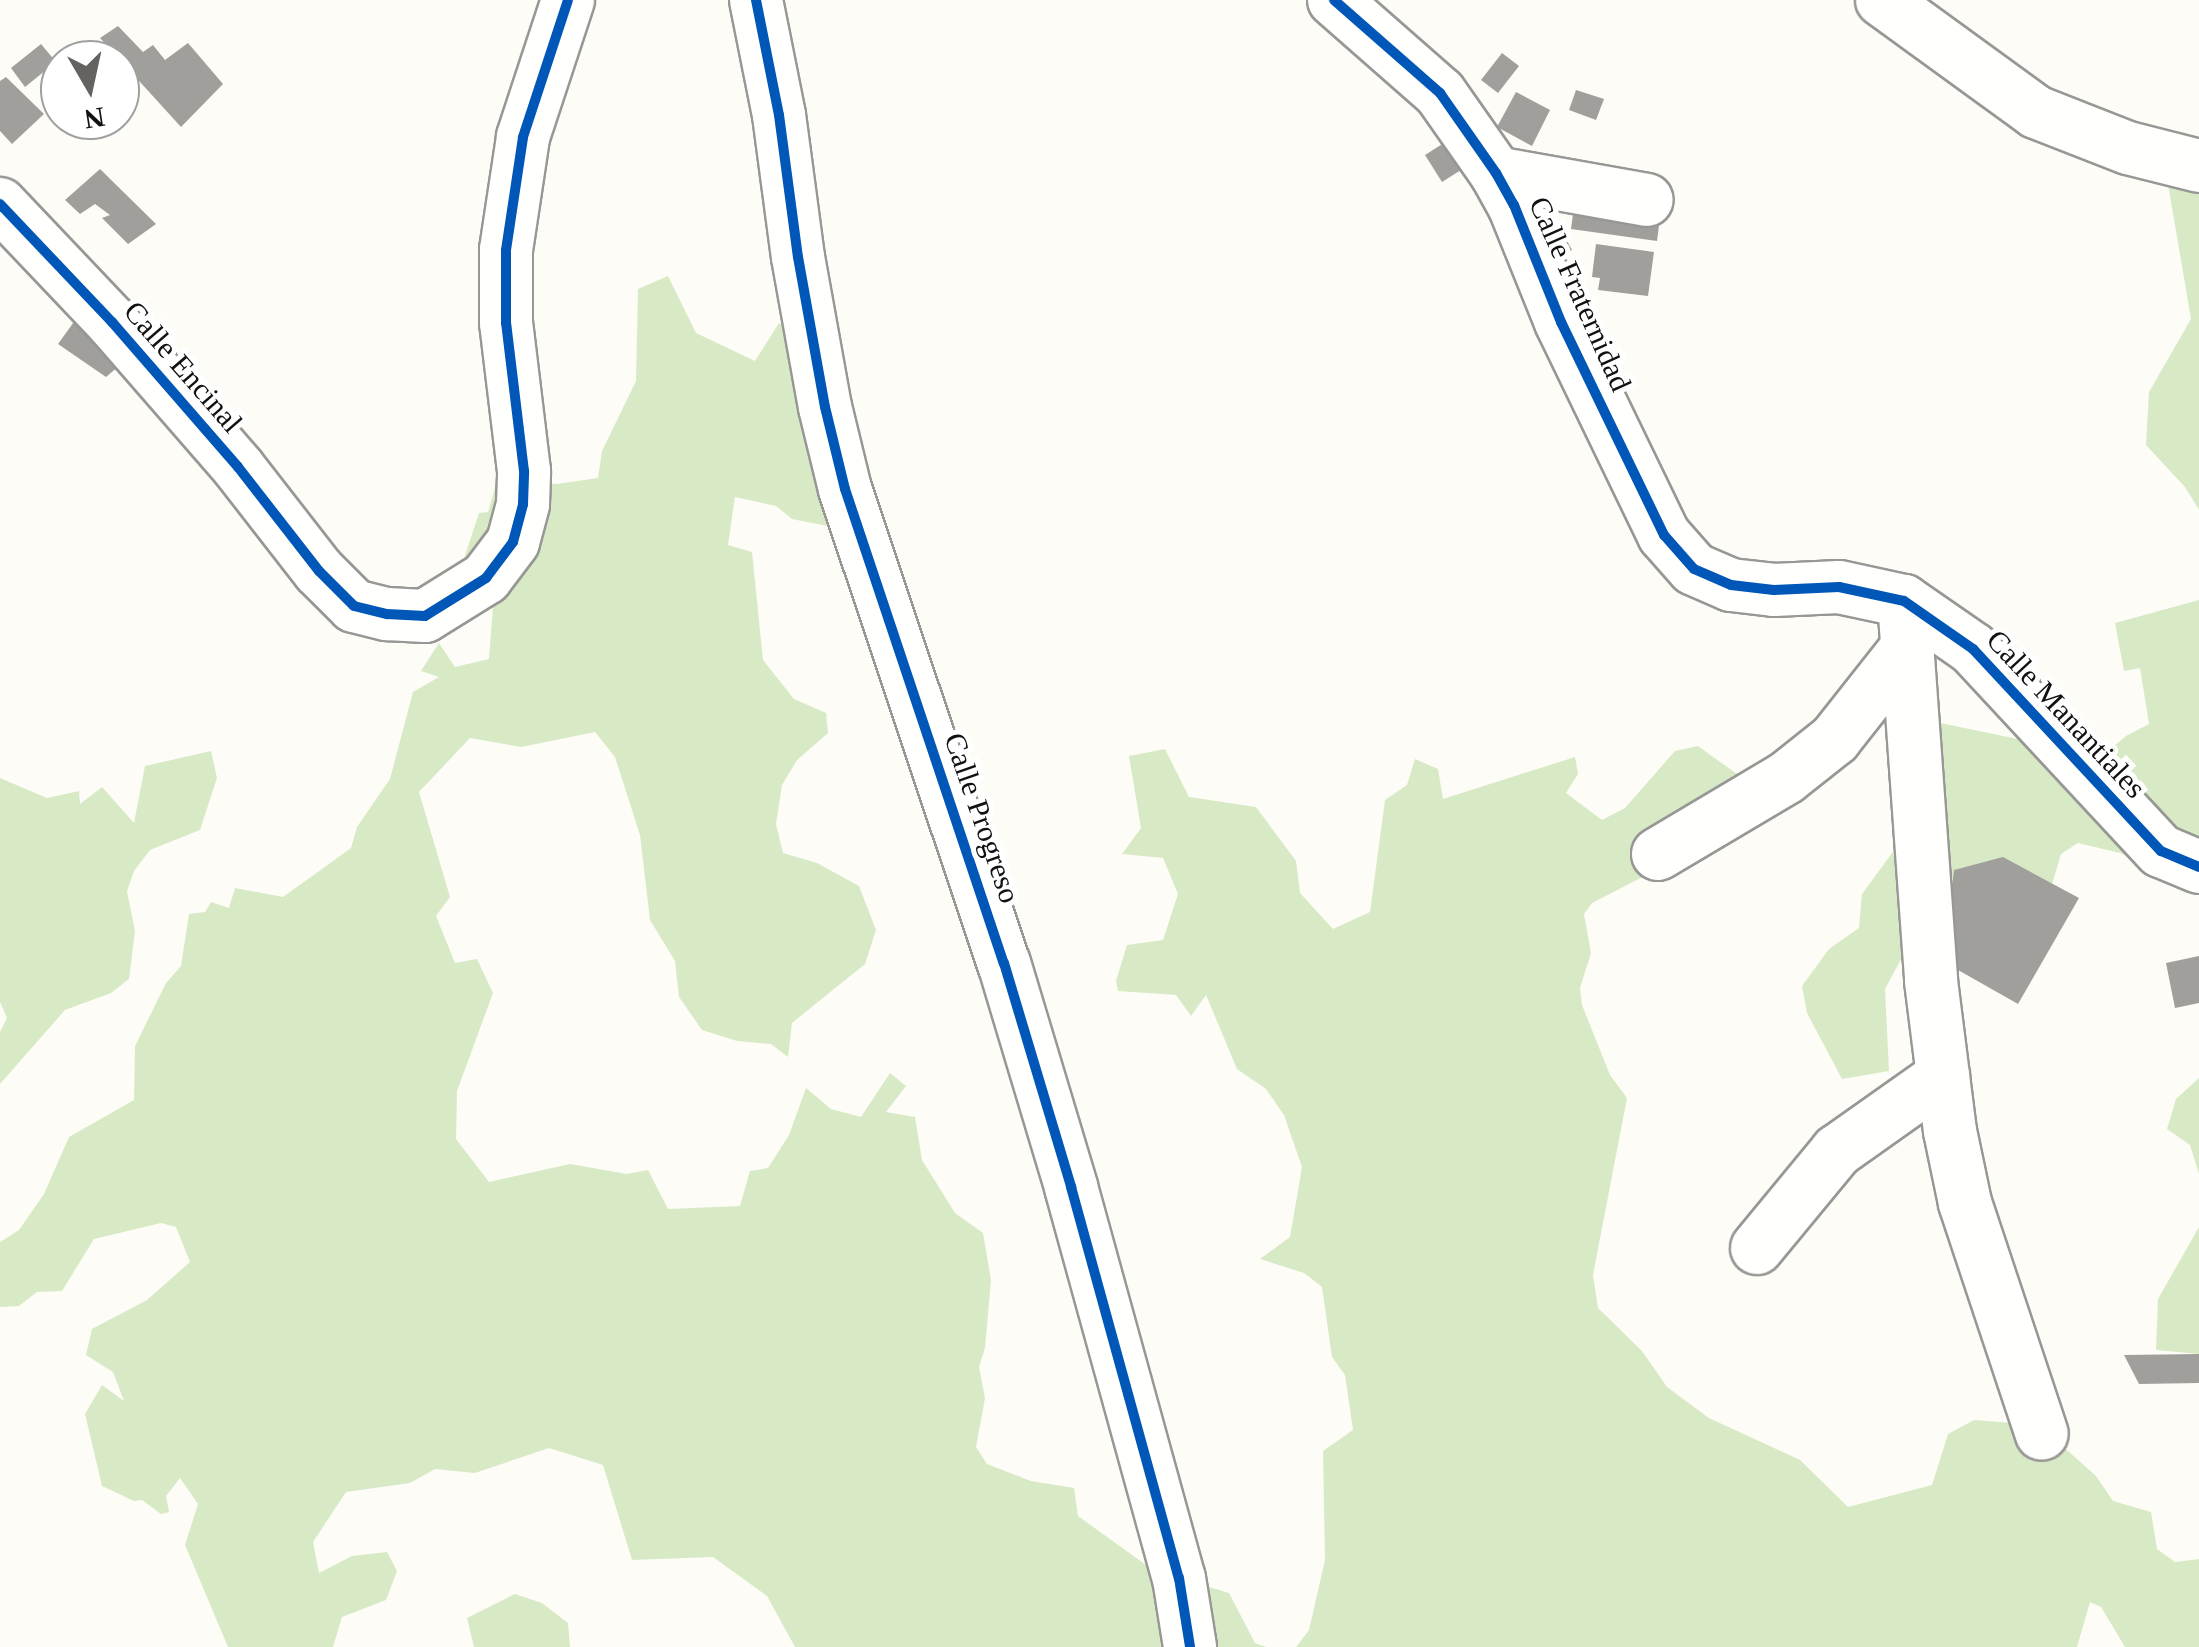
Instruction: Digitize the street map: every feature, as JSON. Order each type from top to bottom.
[{"type":"street","name":"Calle Encinal","points":[[0,204],[137,351],[319,571],[354,606],[387,614],[425,616],[486,578],[512,542],[523,504],[524,472],[506,323],[506,250],[523,136],[568,0]]},
{"type":"street","name":"Calle Progreso","points":[[756,0],[779,116],[798,258],[825,407],[845,489],[1021,1019],[1150,1470],[1179,1578],[1190,1647]]},
{"type":"street","name":"Calle Fraternidad","points":[[1334,0],[1440,93],[1496,173],[1514,205],[1561,322],[1664,535],[1694,569],[1710,579],[1774,590]]},
{"type":"street","points":[[1882,0],[2036,112],[2128,148],[2199,166]]},
{"type":"street","points":[[1496,173],[1646,200]]},
{"type":"street","name":"Calle Manantiales","points":[[1774,590],[1838,587],[1973,650],[2160,850],[2199,867]]},
{"type":"street","points":[[1658,854],[1786,778],[1836,740],[1907,622]]},
{"type":"street","points":[[1907,622],[1931,981],[1943,1076],[1965,1202],[2042,1434]]},
{"type":"street","points":[[1757,1248],[1844,1144],[1943,1076]]},
{"type":"green space","points":[[2168,184],[2199,190],[2199,510],[2185,487],[2146,445],[2149,392],[2191,319]]},
{"type":"green space","points":[[668,276],[696,333],[755,361],[779,323],[789,331],[838,528],[792,519],[776,506],[735,497],[728,545],[752,552],[763,660],[794,699],[826,713],[828,733],[797,760],[782,785],[776,824],[783,853],[817,863],[859,886],[876,930],[865,964],[792,1023],[788,1057],[771,1044],[737,1041],[702,1030],[679,997],[675,961],[650,920],[640,835],[615,757],[595,732],[521,747],[470,738],[419,792],[450,897],[436,916],[455,963],[477,959],[493,993],[457,1091],[456,1139],[489,1182],[570,1164],[627,1174],[648,1170],[668,1209],[740,1206],[750,1171],[768,1168],[789,1135],[806,1088],[831,1109],[861,1117],[890,1073],[906,1086],[886,1112],[915,1117],[922,1160],[955,1213],[983,1233],[991,1280],[985,1348],[979,1367],[985,1398],[976,1447],[987,1464],[1031,1481],[1074,1488],[1078,1516],[1153,1570],[1229,1593],[1255,1643],[1266,1647],[795,1647],[767,1596],[713,1557],[632,1560],[603,1465],[549,1448],[475,1473],[435,1469],[410,1483],[346,1492],[313,1542],[319,1573],[352,1556],[387,1552],[397,1571],[386,1600],[342,1617],[333,1647],[228,1647],[185,1545],[198,1504],[180,1478],[166,1496],[169,1512],[161,1514],[142,1500],[134,1501],[102,1486],[85,1414],[102,1385],[124,1401],[113,1372],[86,1355],[92,1329],[147,1300],[190,1262],[176,1227],[161,1223],[94,1239],[62,1291],[37,1292],[19,1306],[0,1307],[0,1242],[19,1230],[44,1194],[69,1137],[134,1100],[135,1046],[166,983],[181,966],[189,914],[205,912],[211,902],[229,908],[235,888],[283,897],[351,848],[357,827],[390,779],[413,692],[439,677],[421,671],[439,643],[455,667],[489,659],[494,594],[463,562],[479,513],[488,512],[497,481],[557,484],[598,478],[602,451],[636,381],[638,289]]},
{"type":"green space","points":[[2199,600],[2199,889],[2120,853],[2078,843],[2061,854],[2038,932],[1907,948],[1885,989],[1889,1071],[1842,1079],[1807,1013],[1802,986],[1829,949],[1859,928],[1862,894],[1895,849],[1931,721],[2027,741],[2048,772],[2067,786],[2126,736],[2149,724],[2140,668],[2124,671],[2115,623]]},
{"type":"green space","points":[[1698,746],[1762,792],[1664,866],[1592,903],[1584,914],[1591,953],[1580,988],[1582,1005],[1610,1075],[1627,1098],[1593,1275],[1598,1308],[1642,1351],[1667,1387],[1709,1418],[1800,1460],[1848,1507],[1932,1485],[1948,1434],[1974,1420],[2013,1423],[2050,1435],[2096,1476],[2113,1501],[2151,1512],[2157,1549],[2175,1562],[2199,1559],[2199,1647],[2125,1647],[2101,1607],[2090,1602],[2077,1647],[1296,1647],[1309,1630],[1325,1560],[1323,1451],[1353,1430],[1345,1375],[1332,1357],[1322,1287],[1304,1273],[1260,1259],[1290,1237],[1302,1167],[1284,1115],[1266,1089],[1237,1069],[1206,995],[1191,1016],[1176,995],[1118,991],[1116,981],[1127,945],[1163,940],[1178,894],[1163,858],[1122,854],[1141,828],[1129,756],[1165,749],[1189,797],[1256,807],[1296,861],[1300,893],[1333,929],[1370,912],[1385,800],[1407,785],[1415,759],[1438,769],[1443,799],[1575,757],[1578,774],[1566,793],[1602,820],[1625,808],[1675,751]]},
{"type":"green space","points":[[211,751],[217,778],[200,830],[150,850],[134,871],[127,891],[135,931],[129,979],[111,993],[65,1010],[0,1084],[0,1032],[7,1018],[0,1002],[0,778],[47,798],[79,791],[80,804],[102,787],[134,823],[145,766]]},
{"type":"green space","points":[[2199,1078],[2199,1174],[2190,1145],[2167,1129],[2176,1099]]},
{"type":"green space","points":[[2199,1227],[2199,1354],[2156,1350],[2158,1299]]},
{"type":"green space","points":[[515,1594],[542,1603],[568,1623],[570,1647],[474,1647],[467,1618]]},
{"type":"building","points":[[118,26],[131,40],[102,40]]},
{"type":"building","points":[[188,43],[223,84],[181,127],[140,82],[140,49],[143,52],[153,45],[165,60]]},
{"type":"building","points":[[40,45],[40,75],[25,87],[11,68]]},
{"type":"building","points":[[1502,53],[1519,66],[1498,93],[1481,80]]},
{"type":"building","points":[[6,77],[40,110],[40,118],[12,144],[0,131],[0,81]]},
{"type":"building","points":[[1576,90],[1604,99],[1596,120],[1569,110]]},
{"type":"building","points":[[1516,92],[1550,110],[1532,146],[1497,127]]},
{"type":"building","points":[[1455,136],[1472,163],[1442,182],[1425,155]]},
{"type":"building","points":[[100,169],[156,224],[128,244],[102,218],[110,215],[95,204],[80,214],[65,200]]},
{"type":"building","points":[[1576,191],[1662,203],[1657,241],[1571,229]]},
{"type":"building","points":[[1553,215],[1572,250],[1556,258],[1537,223]]},
{"type":"building","points":[[1596,244],[1654,252],[1648,296],[1598,290],[1600,278],[1592,277]]},
{"type":"building","points":[[76,319],[126,360],[106,377],[58,344]]},
{"type":"building","points":[[2003,857],[2079,898],[2018,1004],[1944,962],[1954,870]]},
{"type":"building","points":[[2199,956],[2199,1003],[2175,1008],[2166,963]]},
{"type":"building","points":[[2199,1354],[2199,1383],[2139,1384],[2124,1355]]},
{"type":"cycle path","points":[[0,204],[112,322],[238,467],[319,571],[354,606],[387,614],[425,616],[486,578],[513,542],[523,504],[524,471],[506,323],[506,250],[523,137],[568,0]]},
{"type":"cycle path","points":[[756,0],[779,115],[798,257],[825,407],[845,489],[1004,963],[1071,1187],[1179,1578],[1190,1647]]},
{"type":"cycle path","points":[[1334,0],[1440,93],[1496,173],[1514,205],[1561,322],[1664,535],[1694,569],[1731,585],[1774,590],[1839,587],[1904,601],[1973,649],[2161,851],[2199,867]]}]
